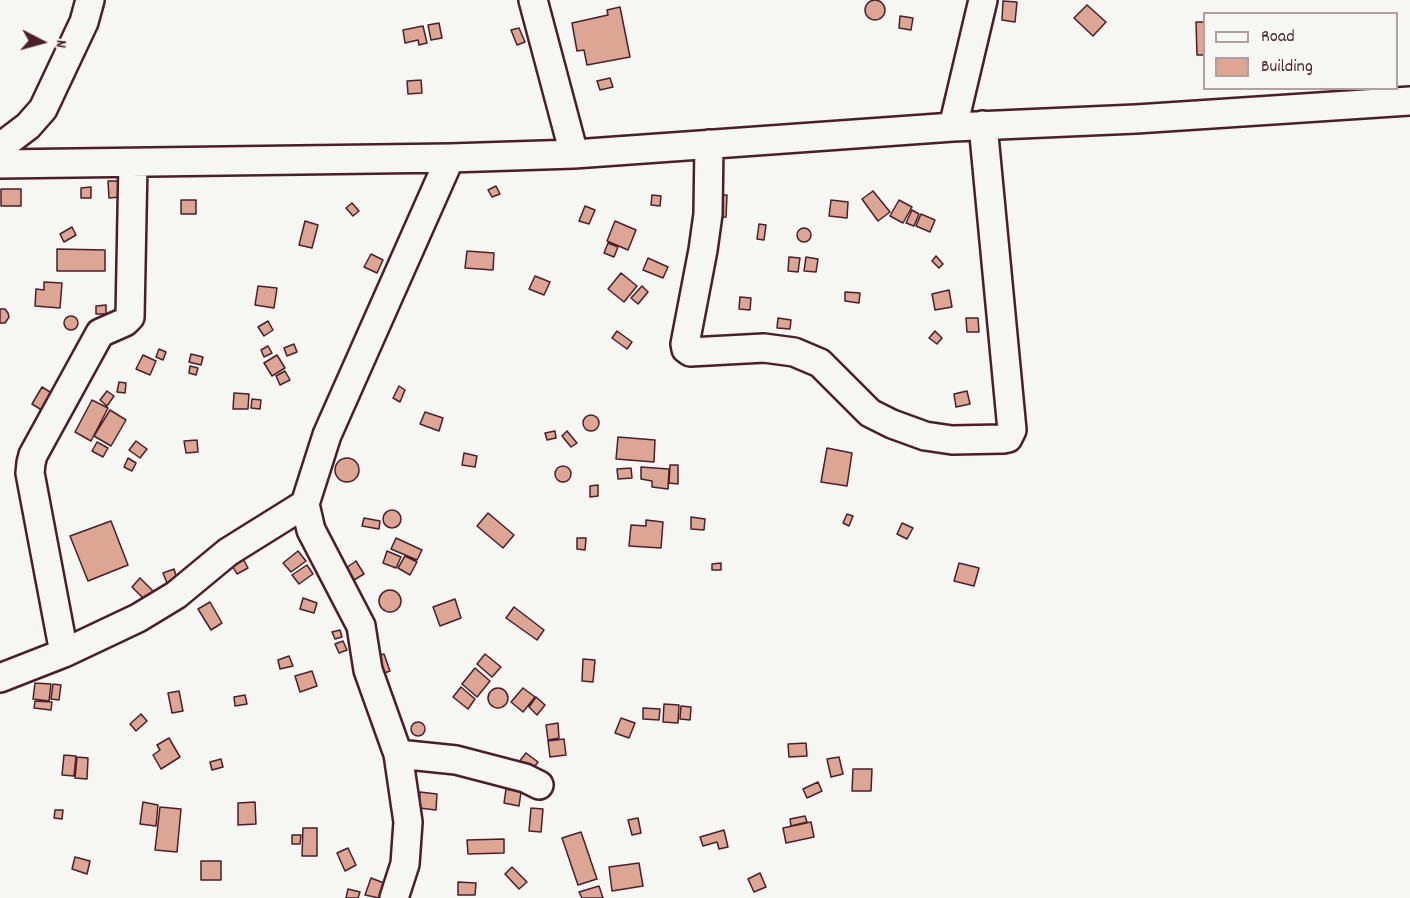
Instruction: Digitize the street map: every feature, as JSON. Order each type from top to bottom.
[{"type":"street","points":[[5,153],[43,109],[84,22],[90,0]]},
{"type":"street","points":[[533,0],[574,154]]},
{"type":"street","points":[[953,127],[983,0]]},
{"type":"street","points":[[5,153],[133,163],[574,154],[983,125],[1136,119],[1410,101]]},
{"type":"street","points":[[709,144],[708,214],[704,250],[685,344],[686,349],[690,352],[764,348],[794,352],[820,363],[870,413],[892,424],[925,436],[952,440],[1003,439],[1008,438],[1012,430],[983,125]]},
{"type":"street","points":[[394,898],[405,864],[408,822],[398,754],[368,670],[361,626],[311,530],[305,504],[327,435],[450,158]]},
{"type":"street","points":[[64,653],[30,472],[31,463],[100,333],[125,322],[130,317],[133,163]]},
{"type":"street","points":[[0,678],[64,653],[138,618],[176,595],[228,552],[305,504]]},
{"type":"street","points":[[398,754],[456,760],[525,778],[539,785]]},
{"type":"building","points":[[875,0],[882,3],[885,10],[882,17],[875,20],[868,17],[865,10],[868,3]]},
{"type":"building","points":[[1003,1],[1017,2],[1015,22],[1002,20]]},
{"type":"building","points":[[1087,5],[1106,22],[1093,36],[1074,18]]},
{"type":"building","points":[[620,7],[630,57],[587,65],[584,50],[577,51],[572,23],[608,15],[607,10]]},
{"type":"building","points":[[900,16],[913,18],[911,30],[899,28]]},
{"type":"building","points":[[1196,22],[1203,22],[1203,55],[1197,55]]},
{"type":"building","points":[[439,23],[442,38],[431,40],[428,25]]},
{"type":"building","points":[[423,26],[427,43],[419,45],[418,40],[405,43],[403,30]]},
{"type":"building","points":[[519,28],[525,42],[517,45],[511,30]]},
{"type":"building","points":[[610,78],[613,87],[600,90],[597,81]]},
{"type":"building","points":[[421,80],[422,93],[408,94],[407,81]]},
{"type":"building","points":[[108,181],[120,181],[121,197],[109,198]]},
{"type":"building","points":[[496,186],[500,194],[492,197],[488,190]]},
{"type":"building","points":[[91,187],[91,198],[81,198],[81,188]]},
{"type":"building","points":[[1,189],[21,189],[21,206],[1,206]]},
{"type":"building","points":[[873,191],[890,212],[878,221],[862,199]]},
{"type":"building","points":[[652,195],[661,196],[660,206],[651,205]]},
{"type":"building","points":[[715,195],[727,195],[726,217],[715,218]]},
{"type":"building","points":[[181,200],[196,200],[196,214],[181,214]]},
{"type":"building","points":[[831,200],[848,202],[847,218],[829,216]]},
{"type":"building","points":[[899,200],[912,207],[903,223],[890,216]]},
{"type":"building","points":[[352,203],[359,211],[353,216],[346,208]]},
{"type":"building","points":[[585,206],[595,210],[589,224],[579,221]]},
{"type":"building","points":[[912,210],[919,214],[914,226],[906,223]]},
{"type":"building","points":[[921,214],[935,220],[930,232],[916,226]]},
{"type":"building","points":[[305,221],[318,225],[312,248],[299,245]]},
{"type":"building","points":[[615,221],[636,230],[628,250],[607,241]]},
{"type":"building","points":[[759,224],[766,225],[764,240],[757,239]]},
{"type":"building","points":[[72,227],[76,235],[64,242],[60,234]]},
{"type":"building","points":[[801,228],[807,228],[811,235],[807,242],[801,242],[797,238],[797,232]]},
{"type":"building","points":[[608,243],[618,247],[614,257],[604,253]]},
{"type":"building","points":[[57,249],[105,250],[105,271],[57,271]]},
{"type":"building","points":[[467,251],[494,253],[493,270],[465,268]]},
{"type":"building","points":[[371,254],[383,260],[377,273],[364,267]]},
{"type":"building","points":[[936,256],[943,264],[939,268],[932,261]]},
{"type":"building","points":[[789,257],[800,258],[798,272],[788,271]]},
{"type":"building","points":[[806,257],[818,259],[816,272],[804,271]]},
{"type":"building","points":[[648,258],[668,267],[663,278],[643,270]]},
{"type":"building","points":[[621,273],[637,286],[624,302],[608,289]]},
{"type":"building","points":[[535,276],[550,282],[544,295],[529,289]]},
{"type":"building","points":[[44,282],[62,283],[60,308],[35,306],[36,289],[44,290]]},
{"type":"building","points":[[258,286],[277,288],[274,308],[255,305]]},
{"type":"building","points":[[642,286],[648,292],[638,304],[631,298]]},
{"type":"building","points":[[949,290],[952,307],[935,310],[932,294]]},
{"type":"building","points":[[845,292],[860,293],[859,303],[845,301]]},
{"type":"building","points":[[740,297],[751,298],[750,310],[739,309]]},
{"type":"building","points":[[106,305],[106,314],[96,314],[96,306]]},
{"type":"building","points":[[0,309],[5,309],[8,313],[9,317],[5,323],[0,323]]},
{"type":"building","points":[[71,316],[76,318],[78,323],[76,328],[71,330],[66,328],[64,323],[66,318]]},
{"type":"building","points":[[778,318],[791,320],[790,329],[777,328]]},
{"type":"building","points":[[966,318],[978,318],[979,332],[967,332]]},
{"type":"building","points":[[268,321],[273,330],[264,336],[258,327]]},
{"type":"building","points":[[617,331],[632,342],[627,349],[612,338]]},
{"type":"building","points":[[935,331],[942,338],[937,344],[929,338]]},
{"type":"building","points":[[294,344],[297,352],[287,356],[284,348]]},
{"type":"building","points":[[268,346],[272,353],[264,357],[261,350]]},
{"type":"building","points":[[159,349],[166,352],[163,360],[156,357]]},
{"type":"building","points":[[191,354],[203,357],[201,365],[189,362]]},
{"type":"building","points":[[143,355],[156,361],[150,375],[136,369]]},
{"type":"building","points":[[277,355],[285,368],[272,376],[264,363]]},
{"type":"building","points":[[190,366],[198,368],[196,375],[189,373]]},
{"type":"building","points":[[285,371],[290,380],[280,385],[276,376]]},
{"type":"building","points":[[119,382],[126,383],[125,393],[117,392]]},
{"type":"building","points":[[399,386],[405,390],[400,402],[393,398]]},
{"type":"building","points":[[42,387],[58,397],[48,414],[32,404]]},
{"type":"building","points":[[107,391],[114,396],[107,406],[100,400]]},
{"type":"building","points":[[967,391],[970,404],[956,407],[954,394]]},
{"type":"building","points":[[234,393],[249,394],[248,409],[233,409]]},
{"type":"building","points":[[252,399],[261,400],[260,409],[251,408]]},
{"type":"building","points":[[92,400],[108,408],[91,441],[75,432]]},
{"type":"building","points":[[110,410],[126,420],[111,446],[94,436]]},
{"type":"building","points":[[425,412],[443,418],[439,431],[420,424]]},
{"type":"building","points":[[591,415],[599,423],[591,431],[583,423]]},
{"type":"building","points":[[555,431],[556,438],[547,440],[545,433]]},
{"type":"building","points":[[567,431],[577,443],[571,447],[562,436]]},
{"type":"building","points":[[618,437],[655,440],[654,462],[616,459]]},
{"type":"building","points":[[197,440],[198,452],[186,453],[184,441]]},
{"type":"building","points":[[136,441],[147,449],[140,458],[129,450]]},
{"type":"building","points":[[97,442],[108,448],[103,457],[92,451]]},
{"type":"building","points":[[827,448],[852,453],[847,486],[821,482]]},
{"type":"building","points":[[464,453],[477,456],[475,467],[462,465]]},
{"type":"building","points":[[128,458],[136,463],[132,471],[124,467]]},
{"type":"building","points":[[347,458],[352,459],[358,465],[358,475],[352,481],[347,482],[342,481],[336,475],[335,470],[336,465],[342,459]]},
{"type":"building","points":[[670,465],[678,465],[678,484],[669,483]]},
{"type":"building","points":[[563,466],[571,474],[563,482],[555,474]]},
{"type":"building","points":[[641,467],[669,469],[668,489],[652,487],[652,481],[641,479]]},
{"type":"building","points":[[631,468],[632,478],[618,479],[617,469]]},
{"type":"building","points":[[598,485],[598,496],[590,497],[590,486]]},
{"type":"building","points":[[392,510],[398,513],[401,519],[398,525],[392,528],[386,525],[383,519],[386,513]]},
{"type":"building","points":[[488,513],[514,535],[503,548],[477,526]]},
{"type":"building","points":[[847,514],[853,516],[849,526],[843,523]]},
{"type":"building","points":[[691,517],[705,519],[704,530],[691,529]]},
{"type":"building","points":[[364,518],[380,521],[379,529],[362,526]]},
{"type":"building","points":[[646,520],[663,522],[661,548],[629,546],[631,525],[646,526]]},
{"type":"building","points":[[111,521],[128,565],[88,581],[70,536]]},
{"type":"building","points":[[902,523],[913,528],[907,539],[897,534]]},
{"type":"building","points":[[396,538],[422,550],[417,560],[391,549]]},
{"type":"building","points":[[577,538],[586,538],[585,550],[577,549]]},
{"type":"building","points":[[298,551],[306,561],[291,572],[283,563]]},
{"type":"building","points":[[387,551],[401,557],[396,568],[383,563]]},
{"type":"building","points":[[240,553],[248,568],[237,574],[229,560]]},
{"type":"building","points":[[405,556],[417,562],[410,575],[398,568]]},
{"type":"building","points":[[356,561],[364,574],[354,580],[346,568]]},
{"type":"building","points":[[721,563],[721,570],[712,570],[712,564]]},
{"type":"building","points":[[959,563],[979,568],[974,586],[954,581]]},
{"type":"building","points":[[307,565],[313,574],[299,584],[292,575]]},
{"type":"building","points":[[174,569],[177,579],[167,583],[163,573]]},
{"type":"building","points":[[140,578],[154,592],[145,600],[132,587]]},
{"type":"building","points":[[390,590],[400,597],[401,601],[394,611],[390,612],[380,605],[379,601],[386,591]]},
{"type":"building","points":[[303,598],[317,603],[314,613],[300,609]]},
{"type":"building","points":[[455,599],[461,618],[440,626],[433,607]]},
{"type":"building","points":[[210,602],[222,623],[211,630],[198,609]]},
{"type":"building","points":[[514,607],[544,630],[537,640],[506,618]]},
{"type":"building","points":[[340,630],[342,637],[335,639],[332,632]]},
{"type":"building","points":[[343,641],[347,650],[339,653],[335,644]]},
{"type":"building","points":[[384,654],[390,671],[379,675],[373,657]]},
{"type":"building","points":[[485,654],[501,667],[492,677],[477,664]]},
{"type":"building","points":[[289,656],[293,666],[280,669],[278,660]]},
{"type":"building","points":[[583,659],[595,660],[593,682],[582,681]]},
{"type":"building","points":[[475,668],[490,681],[477,697],[462,684]]},
{"type":"building","points":[[312,671],[317,686],[300,692],[295,676]]},
{"type":"building","points":[[35,683],[51,684],[49,701],[33,699]]},
{"type":"building","points":[[53,684],[61,685],[59,700],[51,699]]},
{"type":"building","points":[[461,687],[475,699],[468,709],[453,697]]},
{"type":"building","points":[[494,688],[502,688],[508,694],[508,702],[502,708],[494,708],[488,702],[488,694]]},
{"type":"building","points":[[523,688],[535,697],[523,712],[511,702]]},
{"type":"building","points":[[179,691],[183,711],[172,713],[168,693]]},
{"type":"building","points":[[245,695],[247,704],[235,706],[234,697]]},
{"type":"building","points":[[536,697],[545,705],[537,715],[529,707]]},
{"type":"building","points":[[35,701],[52,702],[51,710],[34,708]]},
{"type":"building","points":[[664,704],[679,705],[678,723],[663,722]]},
{"type":"building","points":[[681,706],[691,707],[690,720],[680,719]]},
{"type":"building","points":[[643,708],[660,709],[659,720],[643,719]]},
{"type":"building","points":[[141,714],[147,721],[136,731],[130,724]]},
{"type":"building","points":[[621,718],[635,723],[629,738],[615,733]]},
{"type":"building","points":[[418,722],[423,724],[425,729],[423,734],[418,736],[413,734],[411,729],[413,724]]},
{"type":"building","points":[[558,723],[559,738],[548,740],[546,725]]},
{"type":"building","points":[[169,738],[180,757],[161,769],[153,755],[160,750],[157,745]]},
{"type":"building","points":[[564,739],[566,755],[550,757],[548,741]]},
{"type":"building","points":[[806,743],[807,756],[789,757],[788,744]]},
{"type":"building","points":[[526,753],[538,762],[527,777],[514,768]]},
{"type":"building","points":[[64,755],[76,756],[74,776],[62,775]]},
{"type":"building","points":[[77,757],[88,758],[87,779],[75,778]]},
{"type":"building","points":[[839,757],[843,774],[831,777],[827,759]]},
{"type":"building","points":[[221,759],[223,767],[212,770],[210,762]]},
{"type":"building","points":[[853,769],[872,769],[871,791],[852,791]]},
{"type":"building","points":[[818,782],[822,791],[807,798],[803,789]]},
{"type":"building","points":[[506,789],[521,792],[519,806],[504,803]]},
{"type":"building","points":[[420,792],[437,794],[436,810],[419,808]]},
{"type":"building","points":[[143,802],[158,805],[156,826],[140,824]]},
{"type":"building","points":[[255,802],[256,824],[238,825],[238,803]]},
{"type":"building","points":[[160,807],[181,809],[177,852],[155,850]]},
{"type":"building","points":[[531,808],[543,809],[541,832],[529,831]]},
{"type":"building","points":[[55,810],[63,810],[62,819],[54,818]]},
{"type":"building","points":[[805,816],[807,822],[791,826],[790,819]]},
{"type":"building","points":[[638,818],[641,833],[632,835],[628,820]]},
{"type":"building","points":[[811,822],[814,837],[786,843],[783,828]]},
{"type":"building","points":[[303,828],[317,828],[317,856],[302,856]]},
{"type":"building","points":[[724,830],[728,847],[719,849],[717,842],[703,846],[700,837]]},
{"type":"building","points":[[581,832],[597,879],[578,885],[562,838]]},
{"type":"building","points":[[292,835],[301,835],[300,844],[292,844]]},
{"type":"building","points":[[504,839],[504,853],[468,854],[467,840]]},
{"type":"building","points":[[348,848],[356,865],[345,871],[337,853]]},
{"type":"building","points":[[75,857],[90,861],[87,874],[72,869]]},
{"type":"building","points":[[201,861],[221,861],[221,880],[201,880]]},
{"type":"building","points":[[639,863],[643,886],[612,891],[609,867]]},
{"type":"building","points":[[512,867],[527,882],[519,889],[505,874]]},
{"type":"building","points":[[760,873],[766,887],[754,892],[748,879]]},
{"type":"building","points":[[371,878],[384,883],[379,898],[365,895]]},
{"type":"building","points":[[458,882],[476,883],[475,895],[458,895]]},
{"type":"building","points":[[599,886],[603,898],[582,898],[579,892]]},
{"type":"building","points":[[348,889],[360,892],[358,898],[346,898]]}]
